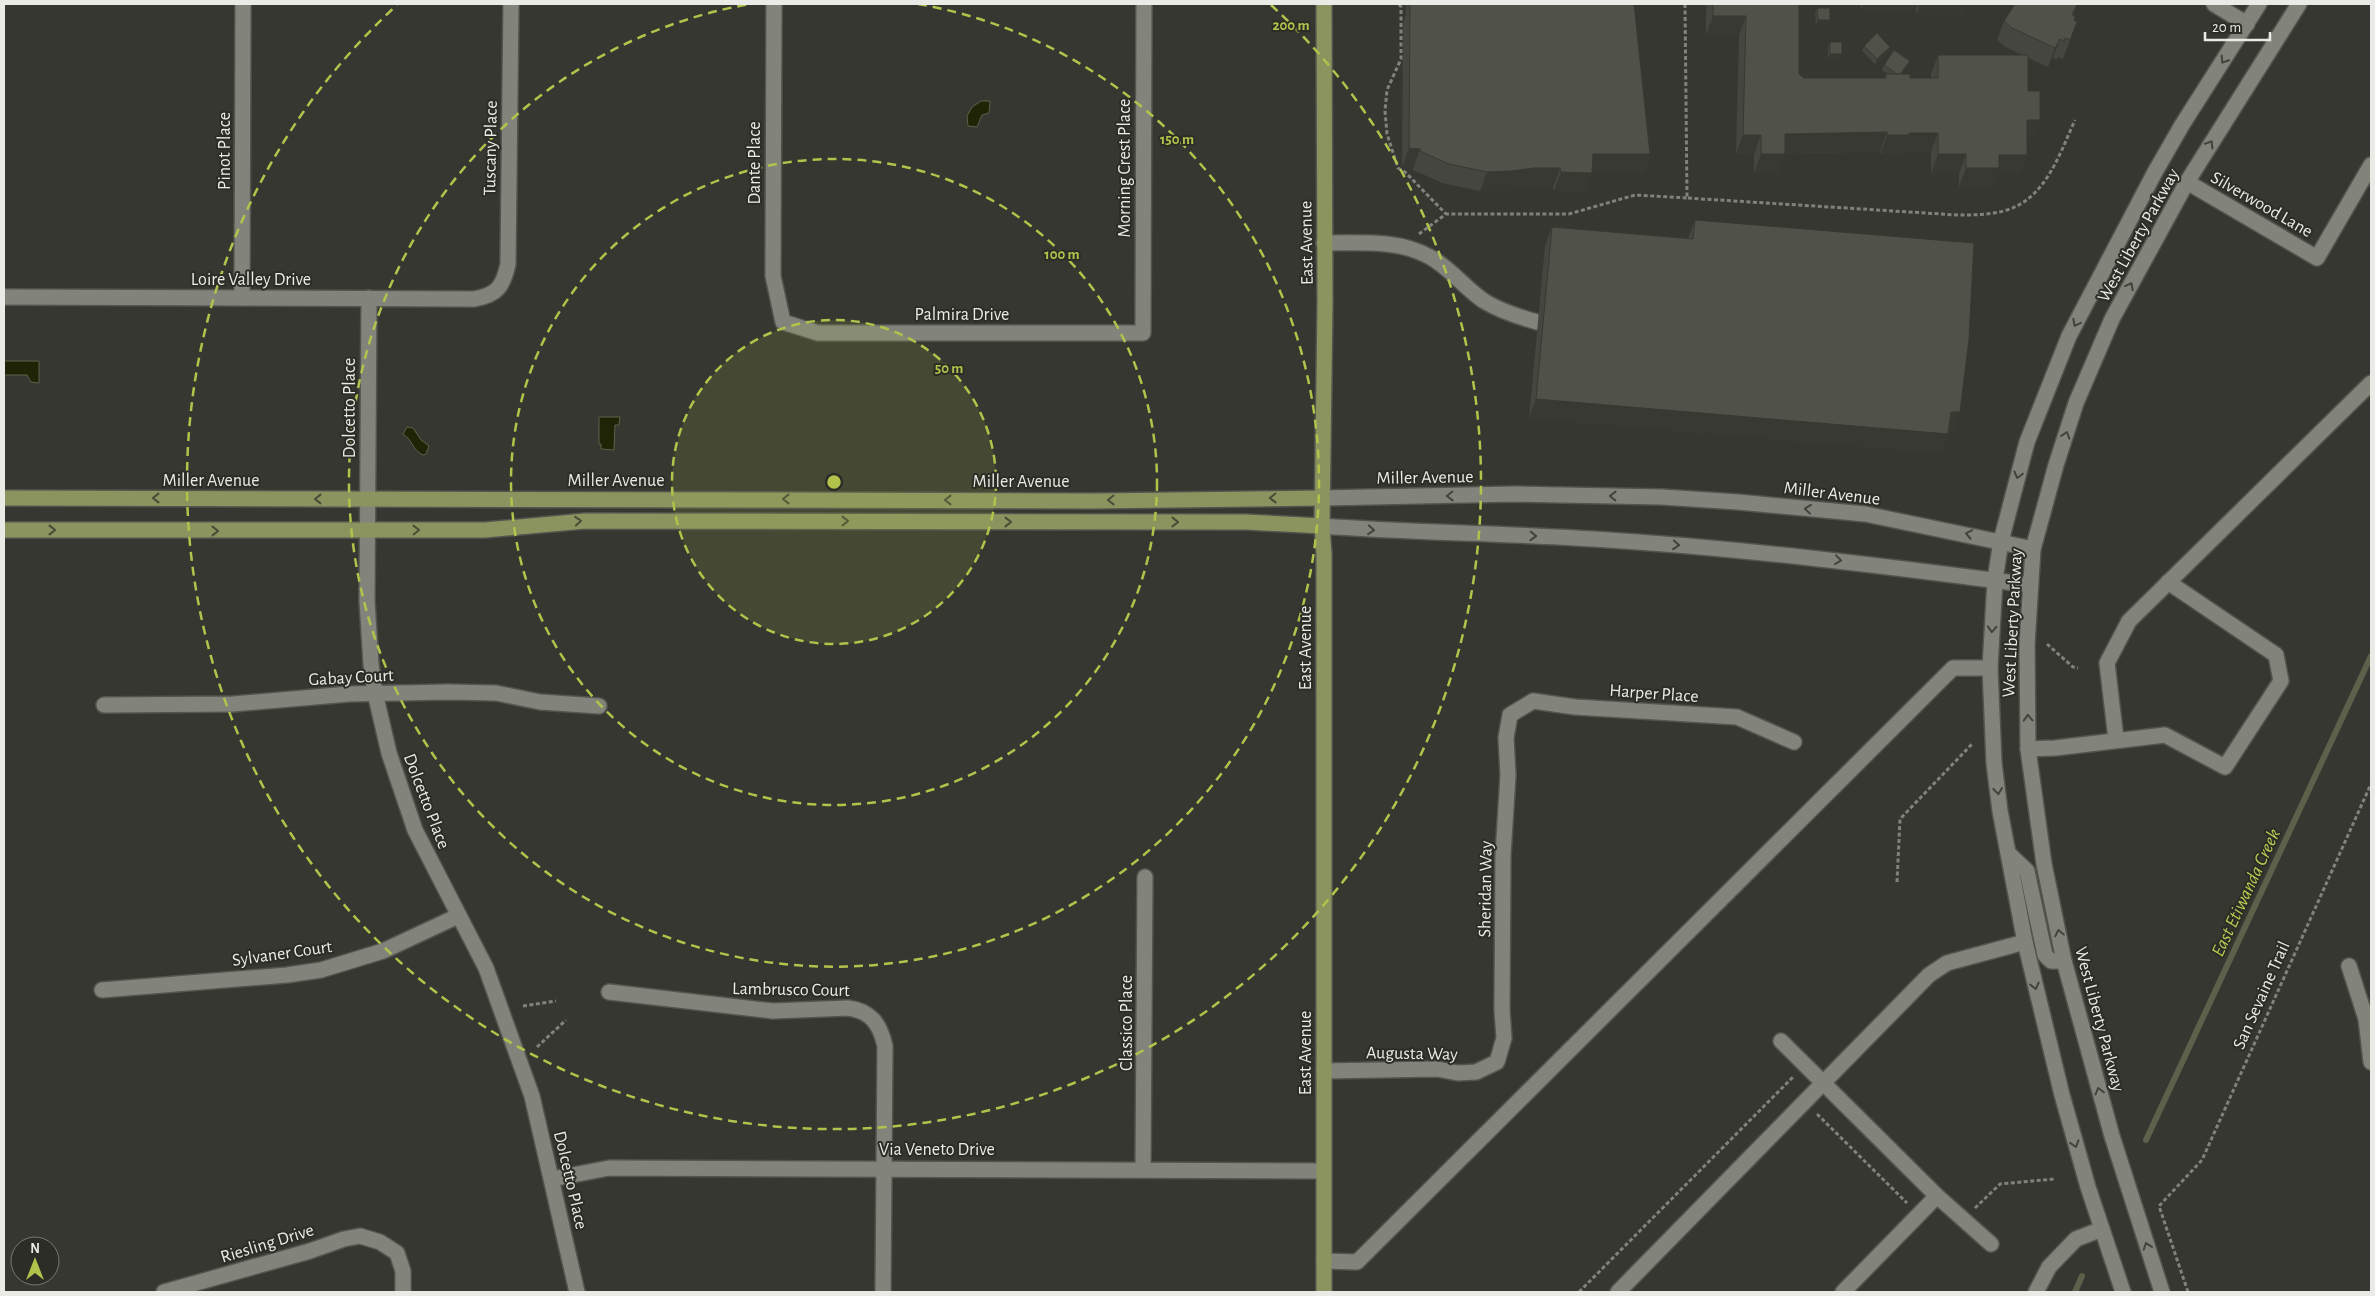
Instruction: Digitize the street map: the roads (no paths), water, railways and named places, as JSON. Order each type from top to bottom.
[{"type":"main road","name":"East Avenue","points":[[1324,4],[1322,498],[1324,554],[1324,1292]]},
{"type":"main road","name":"Miller Avenue","points":[[4,498],[1095,500],[1322,498]]},
{"type":"main road","points":[[4,530],[485,530],[585,521],[1246,522],[1322,526]]},
{"type":"street","name":"Pinot Place","points":[[242,298],[244,4]]},
{"type":"street","name":"Tuscany Place","points":[[497,291],[505,278],[508,264],[511,4]]},
{"type":"street","name":"Dante Place","points":[[774,4],[773,276],[782,322]]},
{"type":"street","name":"Morning Crest Place","points":[[1143,334],[1144,4]]},
{"type":"street","points":[[2214,4],[2247,24]]},
{"type":"street","name":"West Liberty Parkway","points":[[2123,1292],[2072,1133],[2025,942],[2008,853],[1994,763],[1990,668],[1995,580],[2001,541],[2028,442],[2048,386],[2069,336],[2160,164],[2259,4]]},
{"type":"street","name":"West Liberty Parkway","points":[[2162,1292],[2112,1136],[2064,961],[2044,864],[2028,749],[2027,692],[2033,549],[2056,465],[2076,403],[2112,320],[2187,182],[2299,4]]},
{"type":"street","name":"Silverwood Lane","points":[[2187,182],[2317,258],[2371,165]]},
{"type":"street","points":[[1324,244],[1403,246],[1431,257],[1485,301],[1515,316],[1537,322]]},
{"type":"street","name":"Loire Valley Drive","points":[[4,297],[474,299],[486,297],[497,291]]},
{"type":"street","name":"Dolcetto Place","points":[[369,298],[367,531],[369,636],[376,693],[389,753],[401,794],[415,830],[486,968],[532,1096],[577,1292]]},
{"type":"street","name":"Palmira Drive","points":[[782,322],[818,333],[1143,334]]},
{"type":"street","points":[[2116,739],[2107,663],[2130,621],[2371,383]]},
{"type":"street","name":"Miller Avenue","points":[[1322,498],[1515,494],[1662,497],[1738,502],[1865,514],[2033,549]]},
{"type":"street","points":[[1322,526],[1378,531],[1594,538],[1762,552],[2030,585]]},
{"type":"street","points":[[2028,749],[2055,748],[2116,739],[2165,735],[2225,767],[2281,681],[2276,655],[2168,582]]},
{"type":"street","points":[[1324,1261],[1357,1262],[1954,668],[1990,668]]},
{"type":"street","name":"Gabay Court","points":[[104,705],[233,704],[376,693],[474,692],[563,704],[599,706]]},
{"type":"street","name":"Harper Place","points":[[1510,715],[1533,701],[1575,707],[1737,717],[1794,742]]},
{"type":"street","name":"Sheridan Way","points":[[1497,1062],[1504,1038],[1502,1010],[1503,855],[1508,775],[1506,738],[1510,715]]},
{"type":"street","points":[[2008,853],[2027,871],[2045,954],[2051,961],[2064,961]]},
{"type":"street","name":"Classico Place","points":[[1143,1169],[1145,877]]},
{"type":"street","name":"Sylvaner Court","points":[[102,990],[286,975],[321,970],[383,951],[458,916]]},
{"type":"street","points":[[1618,1292],[1929,975],[1947,963],[2025,942]]},
{"type":"street","points":[[2349,966],[2366,1019],[2371,1062]]},
{"type":"street","name":"Lambrusco Court","points":[[609,992],[773,1011],[858,1009],[876,1021],[885,1046],[883,1292]]},
{"type":"street","points":[[1781,1041],[1937,1196],[1991,1244]]},
{"type":"street","name":"Augusta Way","points":[[1324,1071],[1437,1069],[1458,1073],[1476,1072],[1497,1062]]},
{"type":"street","name":"Via Veneto Drive","points":[[552,1179],[609,1168],[1323,1171]]},
{"type":"street","points":[[1843,1292],[1937,1196]]},
{"type":"street","points":[[2036,1292],[2049,1267],[2076,1239],[2102,1229]]},
{"type":"street","name":"Riesling Drive","points":[[164,1292],[310,1251],[344,1238],[360,1236],[380,1242],[397,1253],[403,1271],[403,1292]]},
{"type":"waterway","name":"East Etiwanda Creek","points":[[2146,1140],[2371,656]]},
{"type":"waterway","name":"East Etiwanda Creek","points":[[2075,1292],[2082,1276]]}]
